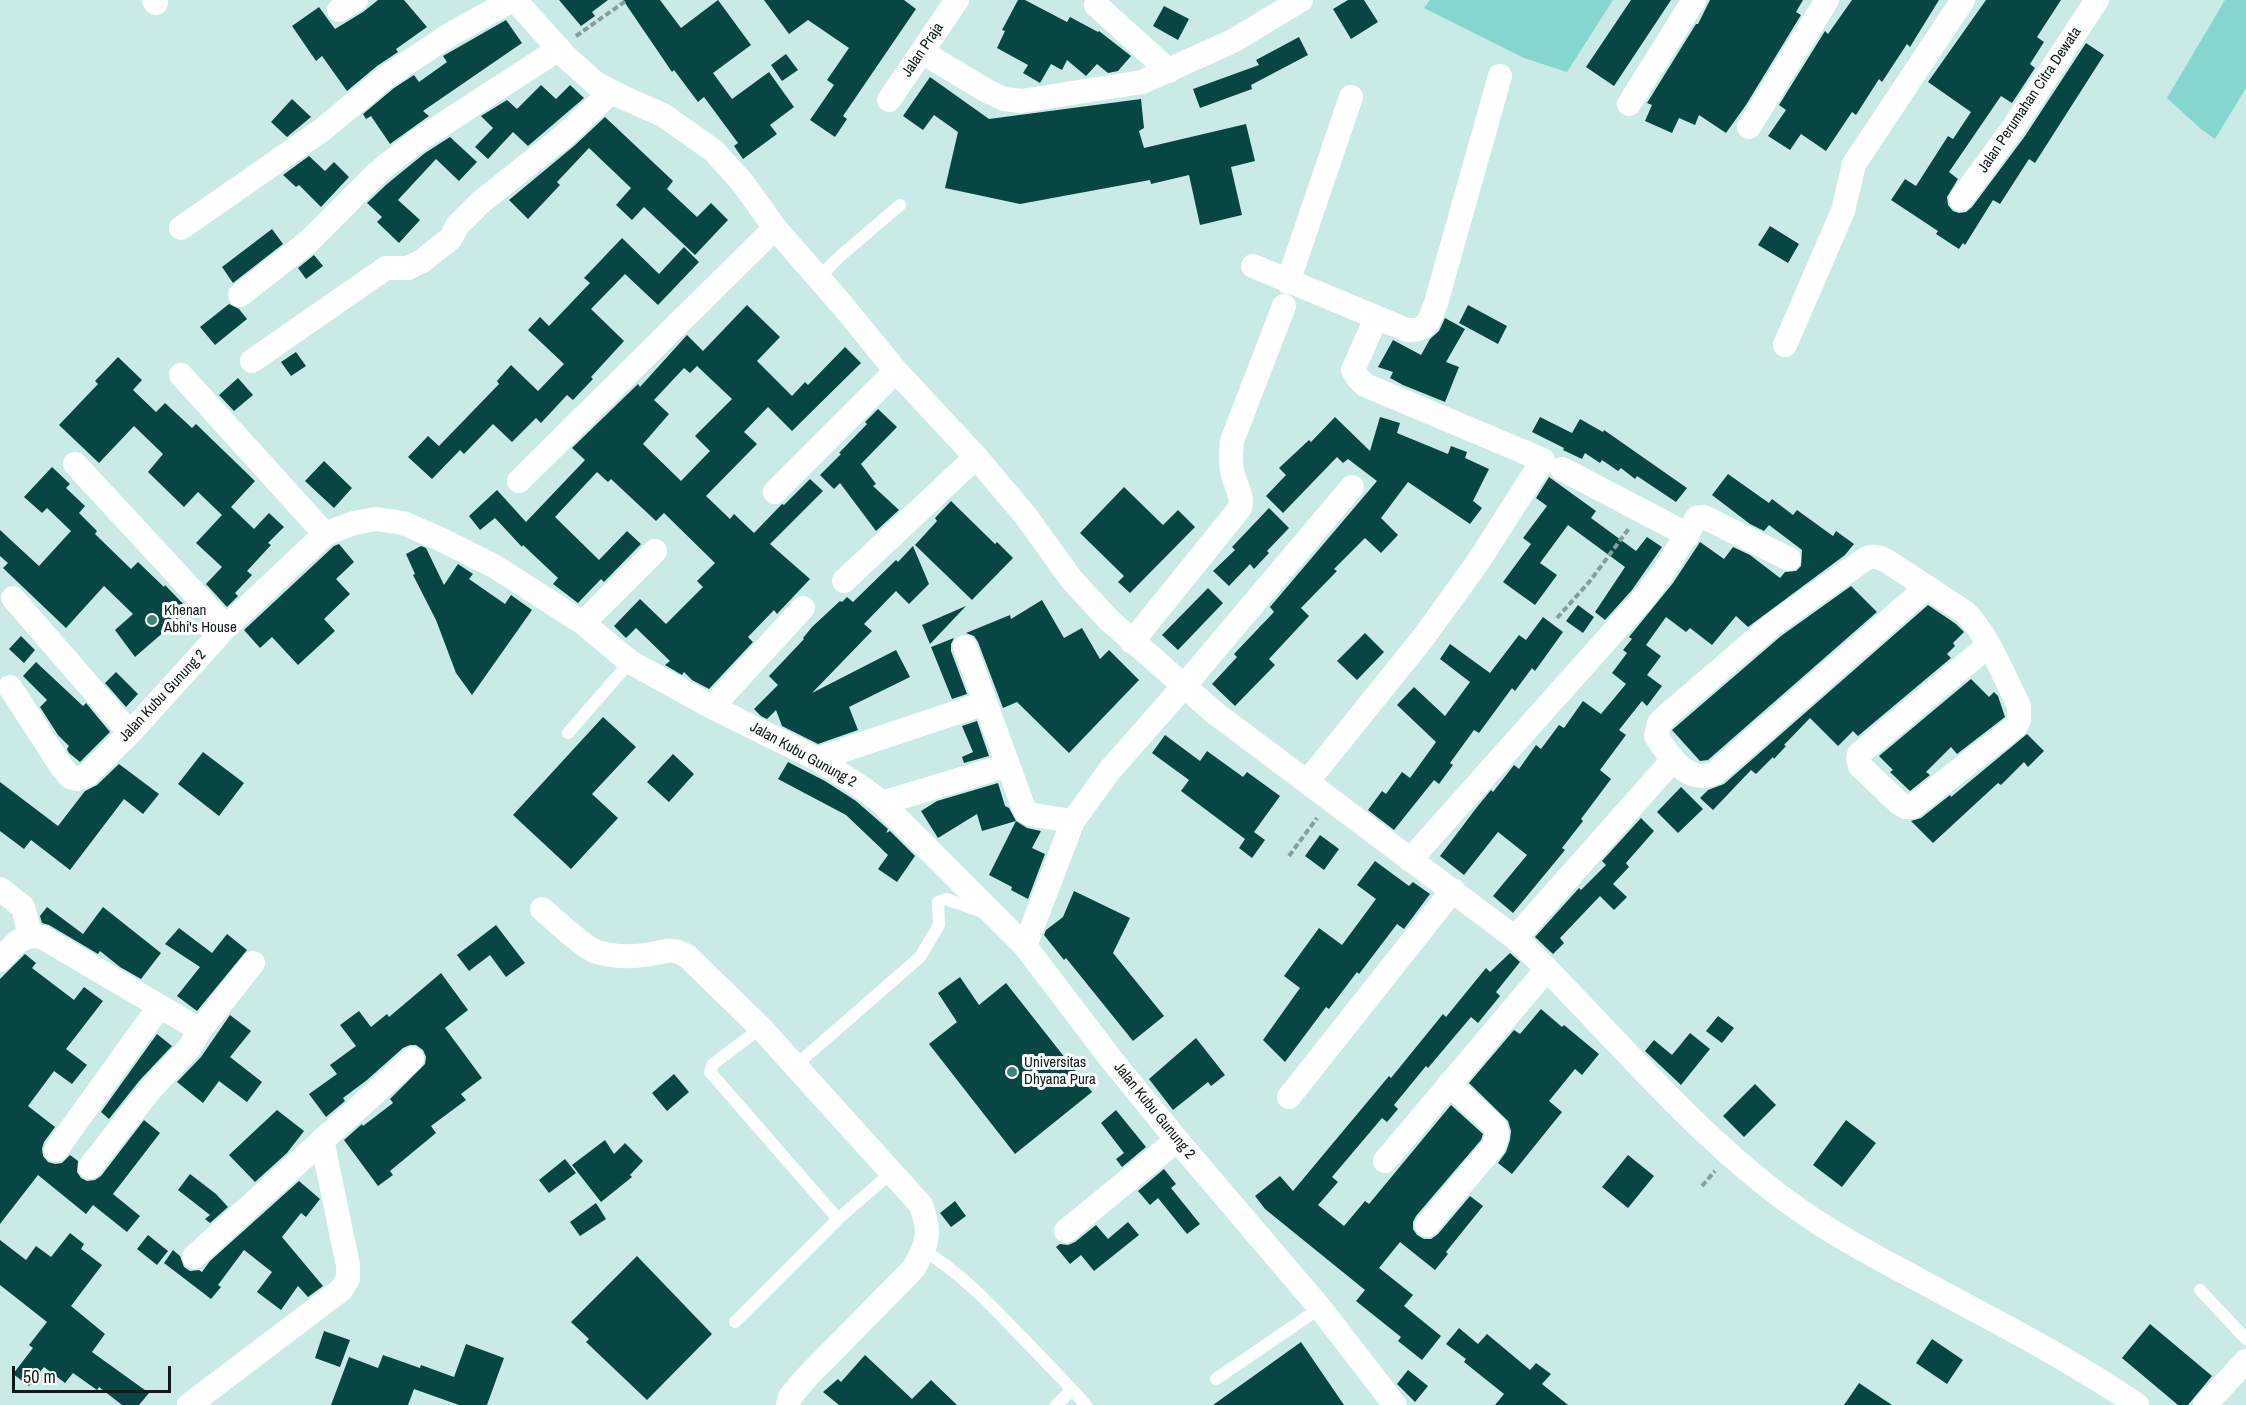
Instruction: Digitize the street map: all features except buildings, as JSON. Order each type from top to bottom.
[{"type":"street","points":[[181,228],[322,130],[386,77],[451,33],[514,0],[583,73],[611,92],[663,115],[714,151],[742,182],[775,228],[896,371],[976,457],[1024,515],[1072,580],[1132,642],[1215,713],[1515,938],[1640,1067],[1729,1154],[1787,1200],[1815,1221],[1860,1248],[2067,1360],[2137,1405]]},
{"type":"street","name":"Jalan Praja","points":[[889,100],[957,0]]},
{"type":"street","points":[[922,52],[987,91],[1004,99],[1022,101],[1142,82],[1233,41],[1301,0]]},
{"type":"street","points":[[1629,105],[1694,0]]},
{"type":"street","points":[[1749,127],[1827,0]]},
{"type":"street","points":[[1785,345],[1843,211],[1854,164],[1963,0]]},
{"type":"street","name":"Jalan Perumahan Citra Dewata","points":[[1961,200],[2013,128],[2097,0]]},
{"type":"street","points":[[1096,5],[1169,71]]},
{"type":"street","points":[[240,295],[308,242],[377,173],[417,141],[559,49]]},
{"type":"street","points":[[1253,266],[1286,294],[1376,318],[1407,330],[1418,330],[1427,325],[1436,303],[1500,76]]},
{"type":"street","points":[[252,361],[386,268],[408,268],[422,261],[451,238],[457,226],[481,202],[564,136],[611,92]]},
{"type":"street","points":[[1132,642],[1240,508],[1242,500],[1232,472],[1230,458],[1232,441],[1286,294],[1351,97]]},
{"type":"street","points":[[519,481],[775,228]]},
{"type":"street","points":[[1307,782],[1437,619],[1478,562],[1543,460],[1365,385],[1353,370],[1376,318]]},
{"type":"street","points":[[775,492],[896,371]]},
{"type":"street","points":[[181,375],[325,534]]},
{"type":"street","points":[[844,581],[976,457]]},
{"type":"street","points":[[75,465],[226,627]]},
{"type":"street","points":[[1562,469],[1688,535]]},
{"type":"street","points":[[1025,946],[1073,821],[1110,770],[1352,487]]},
{"type":"street","points":[[1410,860],[1643,599],[1698,518],[1704,517],[1789,559]]},
{"type":"street","name":"Jalan Kubu Gunung 2","points":[[10,687],[70,777],[77,779],[87,775],[130,733],[226,627],[325,534],[354,523],[376,519],[403,523],[494,566],[583,623],[630,662],[712,707],[817,759],[882,803],[1025,946],[1111,1059],[1320,1308],[1395,1405]]},
{"type":"street","points":[[583,623],[655,551]]},
{"type":"street","points":[[1927,587],[1714,773],[1704,777],[1693,774],[1672,761],[1656,736],[1659,723],[1665,717],[1772,625],[1871,556],[1879,557],[1927,587],[1966,612],[1976,623],[1989,645],[2019,706],[2019,720],[2016,726],[1912,807],[1906,807],[1860,766],[1859,754],[1989,645]]},
{"type":"street","points":[[14,598],[130,733]]},
{"type":"street","points":[[712,707],[803,608]]},
{"type":"street","points":[[965,647],[1026,812],[1073,821]]},
{"type":"street","points":[[817,759],[985,703]]},
{"type":"street","points":[[1515,938],[1672,761]]},
{"type":"street","points":[[882,803],[1008,765]]},
{"type":"street","points":[[0,890],[23,907],[30,935]]},
{"type":"street","points":[[1289,1097],[1453,890]]},
{"type":"street","points":[[542,909],[594,951],[616,956],[651,954],[669,950],[678,951],[687,956],[761,1028],[921,1205],[927,1220],[928,1236],[924,1251],[914,1268],[804,1379],[790,1397],[788,1405]]},
{"type":"street","points":[[0,960],[22,938],[30,935],[42,937],[200,1030]]},
{"type":"street","points":[[90,1167],[150,1090],[190,1047],[200,1030],[253,963]]},
{"type":"street","points":[[1385,1161],[1547,969]]},
{"type":"street","points":[[56,1150],[159,1007]]},
{"type":"street","points":[[194,1257],[412,1059]]},
{"type":"street","points":[[1427,1225],[1497,1138],[1498,1131],[1495,1126],[1449,1084]]},
{"type":"street","points":[[189,1405],[341,1290],[348,1279],[348,1265],[322,1140]]},
{"type":"street","points":[[1066,1231],[1177,1140]]},
{"type":"street","points":[[2205,1405],[2246,1360]]},
{"type":"lane","points":[[819,278],[838,258],[900,205]]},
{"type":"lane","points":[[568,733],[630,662]]},
{"type":"lane","points":[[795,1066],[920,957],[939,925],[938,902],[946,899],[996,915]]},
{"type":"lane","points":[[761,1028],[713,1064],[710,1072],[838,1220]]},
{"type":"lane","points":[[735,1322],[838,1220],[892,1172]]},
{"type":"lane","points":[[924,1251],[950,1266],[974,1288],[1086,1405]]},
{"type":"lane","points":[[2200,1290],[2246,1339]]},
{"type":"lane","points":[[1216,1379],[1320,1308]]},
{"type":"lane","points":[[1056,1405],[1072,1390]]},
{"type":"path","points":[[591,26],[627,0]]},
{"type":"path","points":[[1557,618],[1590,581],[1642,511]]},
{"type":"path","points":[[1289,856],[1331,799]]},
{"type":"shaded area","points":[[1430,0],[1613,0],[1567,72],[1524,58],[1424,8]]},
{"type":"shaded area","points":[[2225,0],[2246,0],[2246,88],[2215,139],[2167,98]]},
{"type":"place","name":"Khenan Abhi's House","points":[[152,620]]},
{"type":"place","name":"Universitas Dhyana Pura","points":[[1012,1072]]}]
